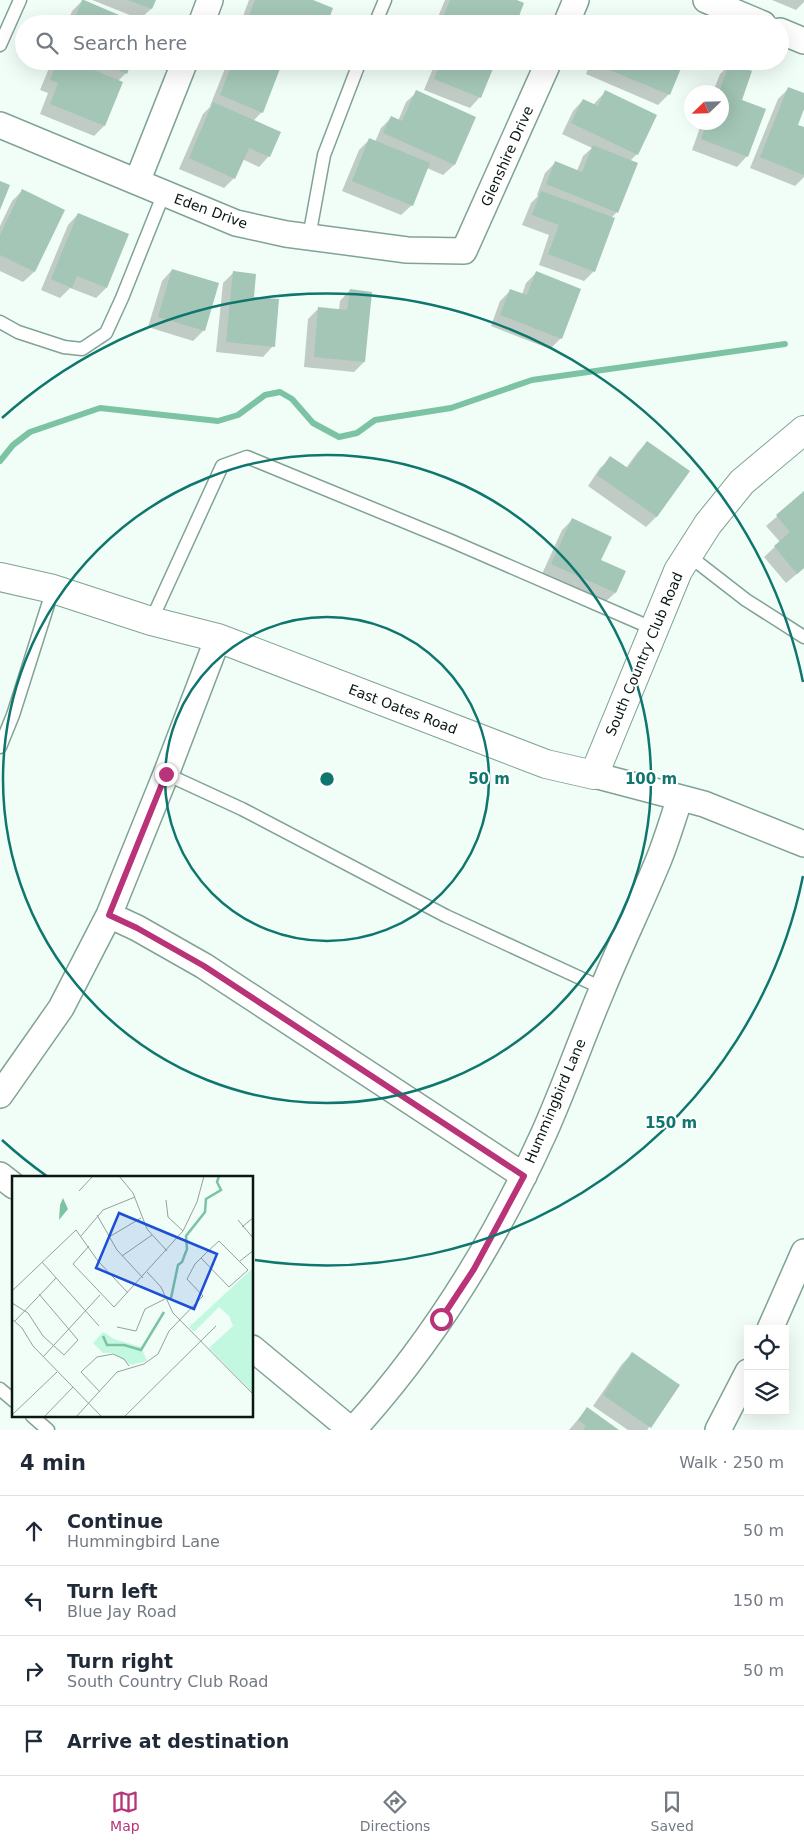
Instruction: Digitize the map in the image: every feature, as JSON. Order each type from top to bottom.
[{"type":"street","points":[[204,15],[210,0]]},
{"type":"street","points":[[570,15],[576,0]]},
{"type":"street","points":[[706,0],[742,15]]},
{"type":"street","points":[[789,35],[804,41]]},
{"type":"street","points":[[137,182],[182,70]]},
{"type":"street","name":"Glenshire Drive","points":[[464,250],[545,70]]},
{"type":"street","name":"Eden Drive","points":[[0,125],[236,223],[309,237],[407,250],[464,250]]},
{"type":"street","name":"South Country Club Road","points":[[594,775],[678,571],[708,524],[742,482],[804,430]]},
{"type":"street","name":"East Oates Road","points":[[0,577],[53,589],[151,621],[218,638],[546,764],[704,804],[804,844]]},
{"type":"street","points":[[0,1095],[62,1008],[109,915],[218,638]]},
{"type":"street","name":"Hummingbird Lane","points":[[352,1430],[381,1399],[441,1319],[474,1269],[524,1176],[545,1131],[602,988],[659,858],[680,798]]},
{"type":"street","points":[[109,915],[137,928],[204,966],[524,1176]]},
{"type":"street","points":[[0,1175],[12,1184]]},
{"type":"street","points":[[772,1325],[804,1252]]},
{"type":"street","points":[[254,1350],[352,1430]]},
{"type":"street","points":[[718,1430],[744,1380]]},
{"type":"lane","points":[[0,45],[20,0]]},
{"type":"lane","points":[[379,15],[385,0]]},
{"type":"lane","points":[[309,237],[324,155],[357,70]]},
{"type":"lane","points":[[0,322],[18,332],[64,347],[82,349],[106,333],[164,193]]},
{"type":"lane","points":[[151,621],[222,466],[247,457],[449,540],[654,630]]},
{"type":"lane","points":[[688,555],[746,600],[804,637]]},
{"type":"lane","points":[[0,747],[13,715],[53,589]]},
{"type":"lane","points":[[166,774],[242,809],[446,916],[602,988]]},
{"type":"lane","points":[[0,1389],[12,1399]]},
{"type":"lane","points":[[34,1418],[48,1430]]},
{"type":"building","points":[[82,0],[84,0],[119,15],[76,15]]},
{"type":"building","points":[[128,0],[156,0],[152,9]]},
{"type":"building","points":[[255,0],[313,0],[333,8],[330,15],[249,15]]},
{"type":"building","points":[[450,0],[517,0],[524,3],[519,15],[444,15]]},
{"type":"building","points":[[54,70],[94,70],[123,82],[105,126],[50,104],[58,83],[50,80]]},
{"type":"building","points":[[118,70],[129,70],[127,74]]},
{"type":"building","points":[[230,70],[279,70],[263,113],[220,95]]},
{"type":"building","points":[[438,70],[492,70],[481,98],[434,79]]},
{"type":"building","points":[[610,70],[680,70],[670,95]]},
{"type":"building","points":[[727,70],[752,71],[742,100],[766,109],[748,157],[701,139],[704,130],[729,130],[729,85],[722,85]]},
{"type":"building","points":[[788,87],[804,93],[804,109],[798,125],[804,127],[804,175],[760,157]]},
{"type":"building","points":[[416,90],[476,117],[455,165],[383,133],[391,116],[402,121]]},
{"type":"building","points":[[605,90],[657,115],[638,155],[571,123],[583,99],[598,106]]},
{"type":"building","points":[[213,102],[281,132],[270,157],[249,148],[235,179],[189,158]]},
{"type":"building","points":[[369,138],[430,163],[413,206],[352,181]]},
{"type":"building","points":[[593,145],[638,163],[618,213],[546,184],[555,161],[582,172]]},
{"type":"building","points":[[0,181],[10,185],[0,210]]},
{"type":"building","points":[[22,189],[65,210],[35,272],[0,255],[0,235]]},
{"type":"building","points":[[541,191],[615,218],[595,272],[548,254],[559,225],[532,215]]},
{"type":"building","points":[[78,213],[129,234],[107,288],[77,276],[72,288],[51,279]]},
{"type":"building","points":[[172,269],[219,283],[205,331],[158,317]]},
{"type":"building","points":[[233,271],[256,274],[254,297],[279,299],[275,347],[226,342]]},
{"type":"building","points":[[536,271],[581,289],[562,339],[500,315],[510,289],[527,295]]},
{"type":"building","points":[[350,289],[372,292],[365,362],[314,357],[318,307],[347,310]]},
{"type":"building","points":[[647,441],[690,471],[657,517],[597,475],[610,456],[628,468]]},
{"type":"building","points":[[804,491],[804,568],[797,574],[774,546],[790,532],[776,515]]},
{"type":"building","points":[[572,518],[612,537],[601,560],[626,571],[616,593],[551,564]]},
{"type":"building","points":[[632,1352],[680,1385],[651,1428],[603,1395]]},
{"type":"building","points":[[587,1407],[619,1430],[583,1430],[586,1426],[578,1420]]},
{"type":"waterway","points":[[0,461],[13,445],[30,432],[100,408],[218,421],[238,415],[265,395],[280,392],[292,399],[313,423],[339,437],[357,433],[375,420],[451,408],[532,380],[785,344]]},
{"type":"route","points":[[166,774],[109,915],[137,928],[204,966],[524,1176],[474,1269],[441,1319]]}]
